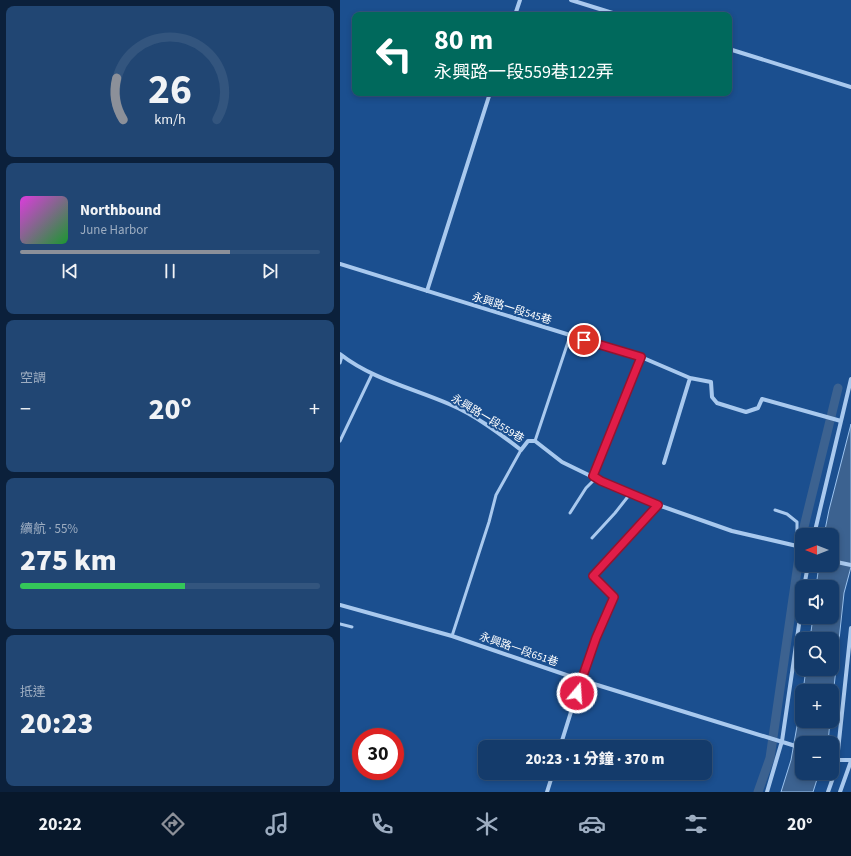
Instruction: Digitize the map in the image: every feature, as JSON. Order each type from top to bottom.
[{"type":"street","points":[[516,12],[520,0]]},
{"type":"street","points":[[571,0],[610,12]]},
{"type":"street","points":[[732,50],[851,87]]},
{"type":"street","points":[[427,291],[489,96]]},
{"type":"street","name":"永興路一段545巷","points":[[340,264],[641,357],[690,378],[711,382],[712,397],[717,403],[724,406],[746,412],[758,408],[762,399],[841,420]]},
{"type":"street","name":"永興路一段559巷","points":[[341,355],[372,374],[450,404],[495,430],[521,450],[528,441],[535,441],[562,462],[630,494],[732,531],[795,546]]},
{"type":"street","points":[[594,477],[641,357]]},
{"type":"street","points":[[664,463],[690,378]]},
{"type":"street","points":[[816,528],[851,379]]},
{"type":"street","points":[[562,740],[596,638],[614,597],[593,576],[658,505]]},
{"type":"street","points":[[839,562],[851,565]]},
{"type":"street","name":"永興路一段651巷","points":[[340,606],[452,636],[581,680],[795,746]]},
{"type":"street","points":[[767,792],[782,741],[799,624]]},
{"type":"street","points":[[839,741],[851,628]]},
{"type":"street","points":[[839,760],[851,760],[840,792]]},
{"type":"street","points":[[547,792],[551,780]]},
{"type":"street","points":[[828,792],[832,780]]},
{"type":"lane","points":[[535,441],[570,336]]},
{"type":"lane","points":[[340,363],[341,355]]},
{"type":"lane","points":[[340,441],[372,374]]},
{"type":"lane","points":[[452,636],[489,522],[496,495],[521,450]]},
{"type":"lane","points":[[570,513],[594,477]]},
{"type":"lane","points":[[592,538],[630,494]]},
{"type":"lane","points":[[775,510],[787,514],[797,522],[797,528]]},
{"type":"lane","points":[[340,624],[352,627]]},
{"type":"water","points":[[851,424],[851,567],[844,593],[839,640],[839,632],[811,632],[812,624],[839,624],[839,580],[817,580],[818,572],[839,572],[839,528],[825,528]]},
{"type":"water","points":[[805,676],[835,676],[834,684],[804,684]]},
{"type":"water","points":[[797,728],[829,728],[829,736],[795,736]]},
{"type":"water","points":[[795,737],[795,780],[817,780],[813,792],[781,792],[791,760]]},
{"type":"waterway","points":[[804,528],[838,388]]},
{"type":"waterway","points":[[758,792],[770,758],[797,572]]},
{"type":"route","points":[[577,693],[596,638],[614,597],[593,576],[658,505],[630,494],[593,476],[641,357],[584,340]]}]
